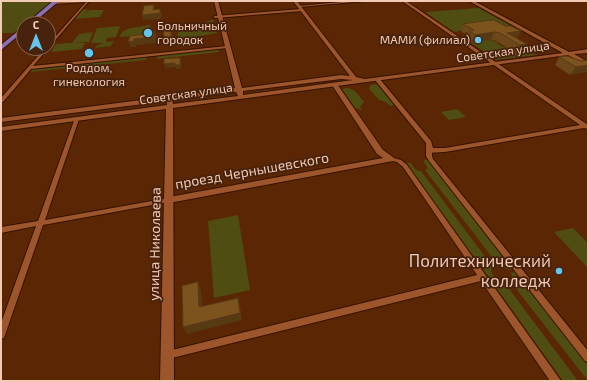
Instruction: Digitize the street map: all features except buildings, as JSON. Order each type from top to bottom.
[{"type":"highway","points":[[38,16],[54,2]]},
{"type":"highway","points":[[1,48],[16,35]]},
{"type":"main road","points":[[216,1],[217,17],[241,97]]},
{"type":"main road","points":[[295,1],[354,78],[355,81],[350,84]]},
{"type":"main road","points":[[470,1],[588,64]]},
{"type":"main road","name":"Советская улица","points":[[1,129],[77,119],[239,90],[339,82],[350,84],[375,79],[588,51]]},
{"type":"main road","points":[[339,82],[346,75],[347,70]]},
{"type":"main road","name":"Советская улица","points":[[1,120],[241,97],[339,82],[354,78],[375,79]]},
{"type":"main road","name":"улица Николаева","points":[[167,381],[170,103]]},
{"type":"street","points":[[54,2],[88,1]]},
{"type":"street","points":[[56,37],[88,1]]},
{"type":"street","points":[[217,17],[364,1]]},
{"type":"street","points":[[404,1],[586,127]]},
{"type":"street","points":[[29,68],[227,47]]},
{"type":"street","points":[[1,101],[39,56]]},
{"type":"street","points":[[375,79],[429,143],[430,146],[428,156],[431,160],[588,358]]},
{"type":"street","points":[[339,82],[380,152],[390,159],[399,161],[405,166],[556,381]]},
{"type":"street","points":[[1,335],[77,119]]},
{"type":"street","points":[[429,151],[586,127]]},
{"type":"street","name":"проезд Чернышевского","points":[[1,230],[390,159]]},
{"type":"street","points":[[168,355],[483,277]]},
{"type":"shaded area","points":[[1,1],[52,1],[34,16],[16,16],[16,31],[14,33],[1,33],[1,13],[3,11],[1,12]]},
{"type":"shaded area","points":[[479,8],[519,30],[471,28],[454,32],[425,12]]},
{"type":"shaded area","points":[[82,9],[88,10],[84,14],[90,10],[104,10],[100,17],[74,19]]},
{"type":"shaded area","points":[[213,19],[217,33],[178,40],[178,27],[200,25]]},
{"type":"shaded area","points":[[148,25],[152,26],[148,28],[147,31],[154,31],[141,35],[120,37],[125,30]]},
{"type":"shaded area","points":[[120,26],[116,37],[107,38],[106,42],[114,41],[111,46],[95,48],[103,43],[91,43],[97,28]]},
{"type":"shaded area","points":[[93,32],[89,42],[72,43],[79,34]]},
{"type":"shaded area","points":[[490,40],[499,43],[497,44],[516,53],[529,53],[536,55],[496,60],[470,42]]},
{"type":"shaded area","points":[[85,43],[82,49],[56,52],[56,44]]},
{"type":"shaded area","points":[[218,48],[219,52],[157,59],[157,55]]},
{"type":"shaded area","points":[[147,56],[146,60],[30,72],[33,68]]},
{"type":"shaded area","points":[[377,84],[393,103],[393,105],[390,106],[386,102],[379,100],[369,89],[371,85]]},
{"type":"shaded area","points":[[348,88],[355,91],[364,102],[360,106],[362,110],[355,108],[342,89]]},
{"type":"shaded area","points":[[457,109],[466,117],[449,120],[441,112]]},
{"type":"shaded area","points":[[427,159],[512,269],[509,270],[498,265],[425,170],[428,168],[423,161]]},
{"type":"shaded area","points":[[406,163],[411,163],[416,170],[421,171],[492,266],[491,272],[495,278],[495,283],[493,283]]},
{"type":"shaded area","points":[[238,215],[250,290],[214,298],[208,221]]},
{"type":"shaded area","points":[[573,228],[588,243],[588,268],[554,232]]},
{"type":"shaded area","points":[[515,272],[588,365],[588,381],[510,281],[512,277],[511,273]]},
{"type":"shaded area","points":[[497,279],[504,282],[578,381],[563,381],[495,286],[497,285]]},
{"type":"place","name":"Больничный городок","points":[[148,33]]},
{"type":"place","name":"МАМИ (филиал)","points":[[478,40]]},
{"type":"place","name":"Роддом, гинекология","points":[[89,53]]},
{"type":"place","name":"Политехнический колледж","points":[[559,271]]}]
